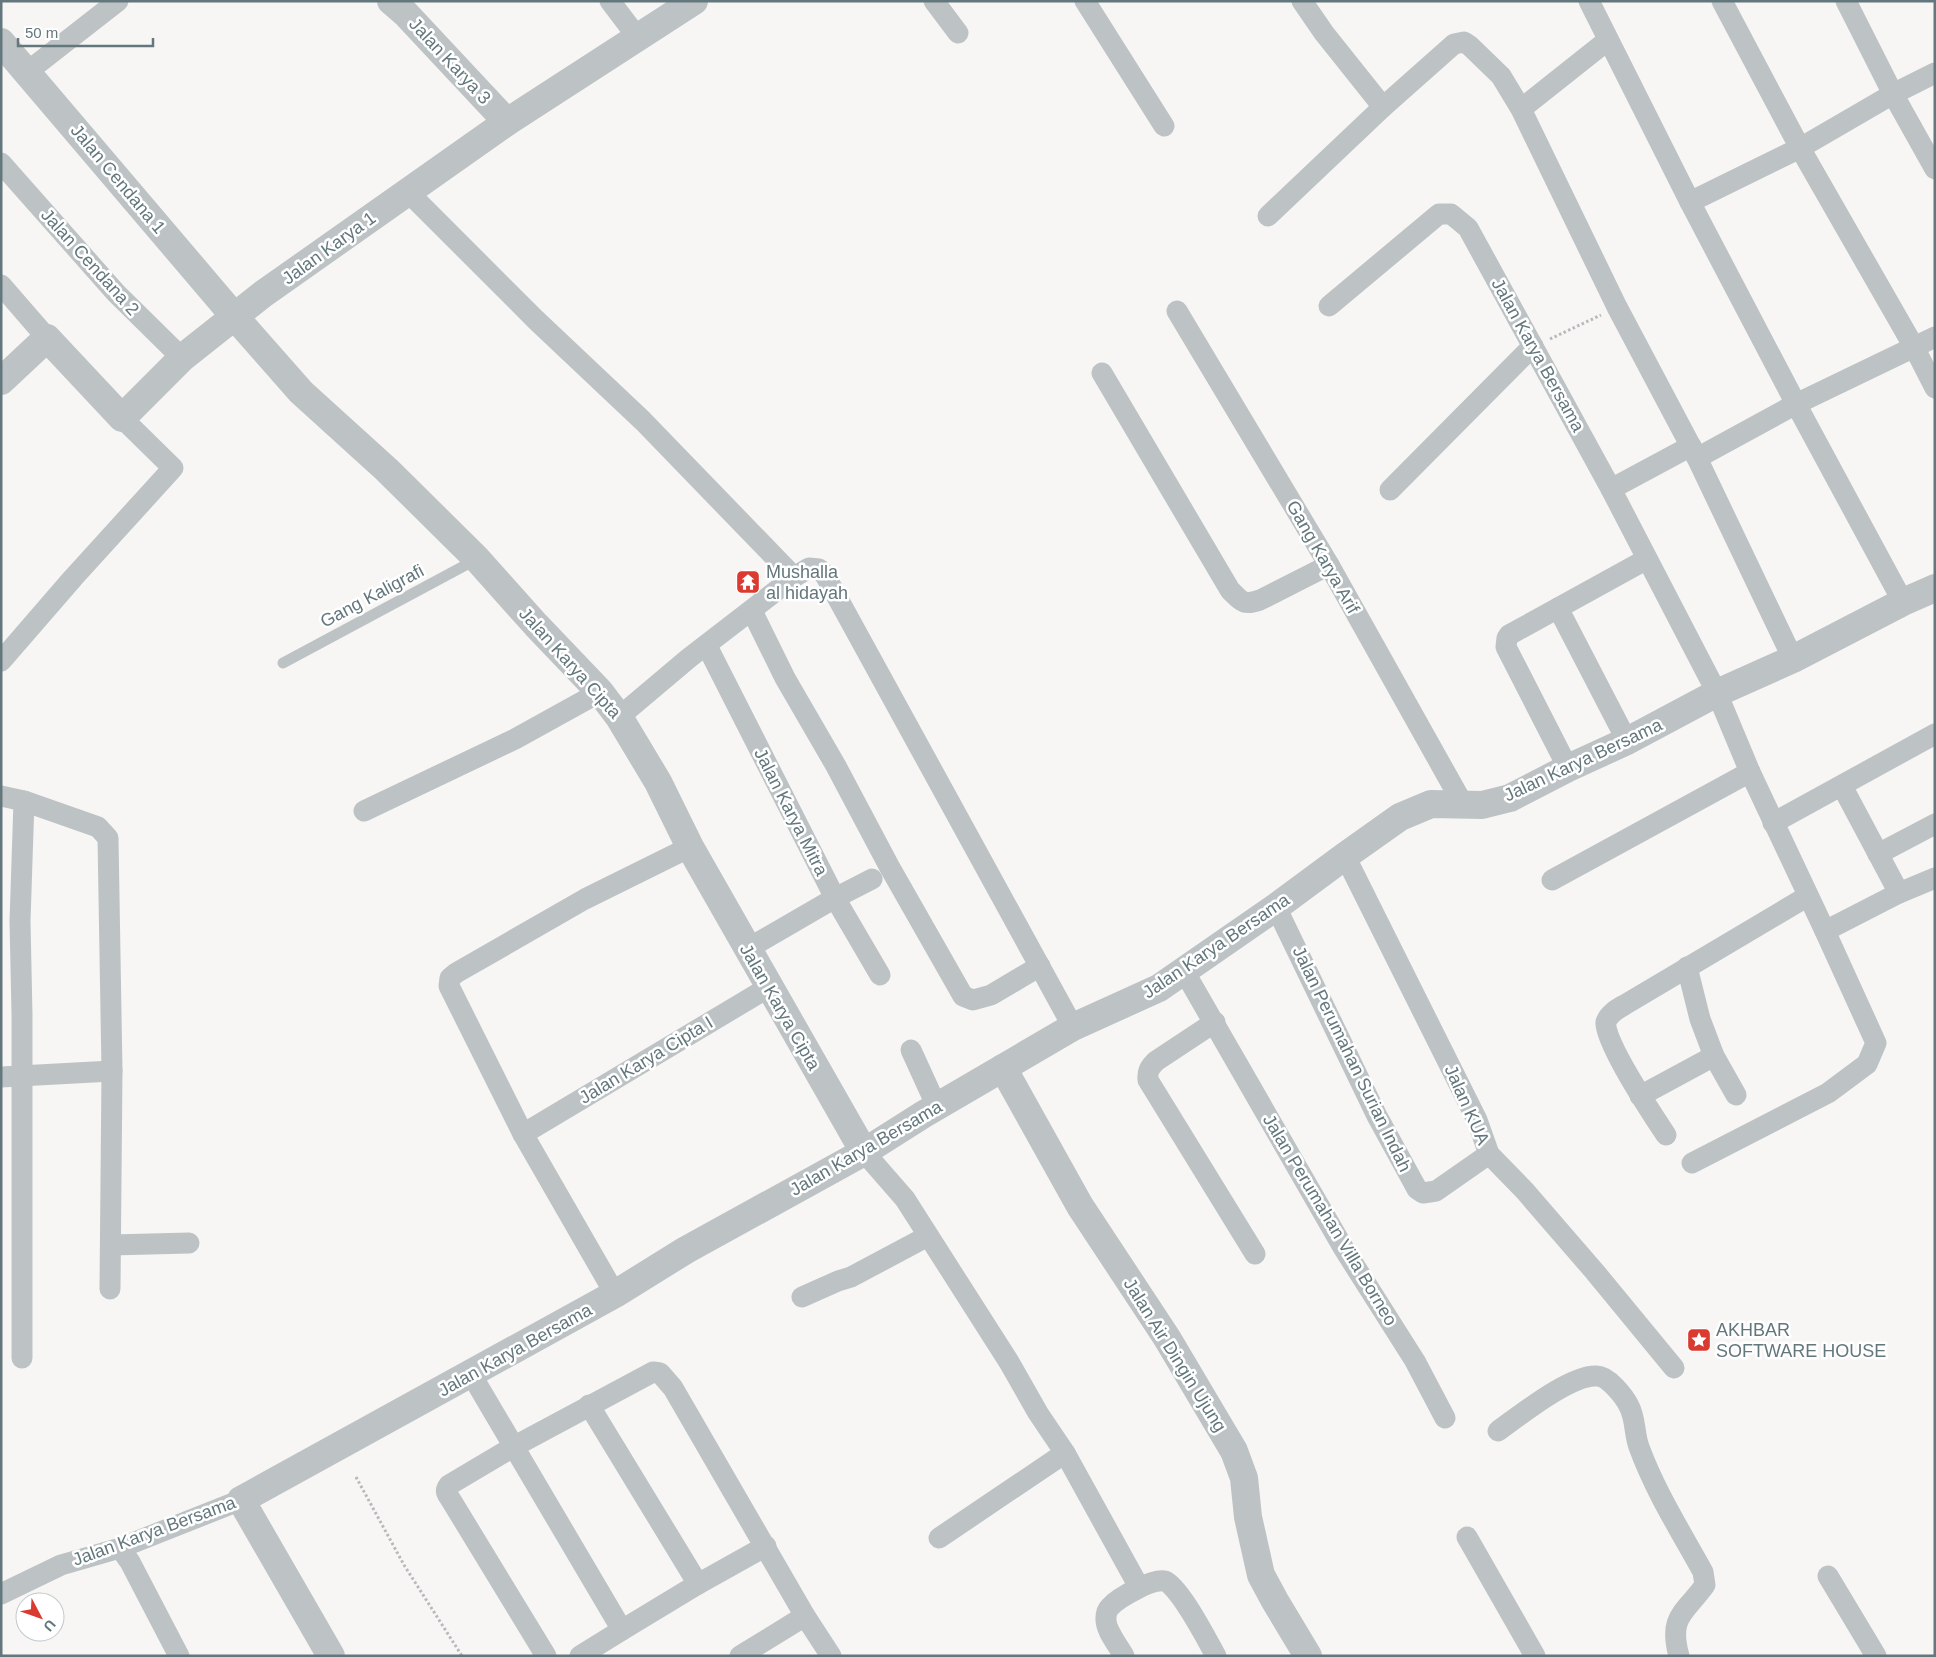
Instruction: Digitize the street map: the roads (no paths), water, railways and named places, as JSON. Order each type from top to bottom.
[{"type":"street","points":[[27,72],[118,1]]},
{"type":"street","name":"Jalan Karya 3","points":[[391,1],[406,14],[507,122]]},
{"type":"street","points":[[610,1],[638,38]]},
{"type":"street","name":"Jalan Karya 1","points":[[122,418],[182,358],[234,316],[407,191],[507,122],[694,1]]},
{"type":"street","points":[[934,1],[958,33]]},
{"type":"street","points":[[1085,1],[1164,126]]},
{"type":"street","points":[[1302,1],[1324,33],[1383,107]]},
{"type":"street","points":[[1589,1],[1690,202],[1903,602]]},
{"type":"street","points":[[1722,1],[1800,148],[1914,347],[1935,388]]},
{"type":"street","points":[[1846,1],[1893,94],[1935,170]]},
{"type":"street","points":[[1521,109],[1608,40]]},
{"type":"street","name":"Jalan Cendana 1","points":[[1,42],[234,316]]},
{"type":"street","points":[[1268,216],[1383,107],[1454,44],[1464,42],[1500,76],[1521,109],[1617,307],[1694,452],[1785,638],[1793,659]]},
{"type":"street","points":[[1690,202],[1800,148],[1893,94],[1935,73]]},
{"type":"street","name":"Jalan Cendana 2","points":[[1,163],[116,293],[182,358]]},
{"type":"street","points":[[407,191],[536,320],[643,422],[794,577]]},
{"type":"street","name":"Jalan Karya Bersama","points":[[1328,306],[1439,214],[1451,214],[1468,228],[1611,489],[1717,693]]},
{"type":"street","points":[[1,285],[47,338],[122,418],[173,468],[72,578],[1,661]]},
{"type":"street","name":"Gang Karya Arif","points":[[1177,311],[1329,565],[1464,806]]},
{"type":"street","name":"Jalan Karya Cipta","points":[[234,316],[301,392],[387,470],[477,559],[600,692],[619,716],[658,782],[690,847],[747,949],[864,1152]]},
{"type":"street","points":[[1611,489],[1694,452],[1935,337]]},
{"type":"street","points":[[1,381],[47,338]]},
{"type":"street","points":[[1390,490],[1533,346]]},
{"type":"street","points":[[1102,373],[1230,590],[1244,603],[1251,604],[1260,600],[1329,565]]},
{"type":"street","points":[[1568,768],[1506,647],[1507,638],[1509,634],[1647,559]]},
{"type":"street","points":[[619,716],[689,658],[794,577],[810,568],[819,569],[825,575],[1073,1027]]},
{"type":"street","name":"Jalan Karya Bersama","points":[[1,1594],[61,1565],[120,1548],[241,1500],[472,1374],[615,1294],[686,1250],[864,1152],[1073,1027],[1159,988],[1276,907],[1344,856],[1408,814],[1431,804],[1482,805],[1510,798],[1568,768],[1627,741],[1717,693],[1793,659],[1903,602],[1935,588]]},
{"type":"street","points":[[1558,608],[1627,741]]},
{"type":"street","points":[[752,611],[785,678],[836,766],[889,866],[963,996],[973,1000],[992,995],[1040,966]]},
{"type":"street","name":"Jalan Karya Mitra","points":[[707,646],[835,898],[880,975]]},
{"type":"street","points":[[364,811],[515,739],[600,692]]},
{"type":"street","points":[[1692,1163],[1828,1093],[1868,1064],[1876,1043],[1773,823],[1717,693]]},
{"type":"street","points":[[1773,823],[1935,734]]},
{"type":"street","points":[[1552,880],[1750,772]]},
{"type":"street","points":[[1842,786],[1899,893]]},
{"type":"street","points":[[1,796],[24,801],[98,827],[108,838],[112,1071],[109,1209],[111,1245],[110,1289]]},
{"type":"street","points":[[22,1358],[11,1076],[20,921],[24,801]]},
{"type":"street","points":[[1878,854],[1935,824]]},
{"type":"street","points":[[615,1294],[523,1134],[449,986],[450,978],[585,899],[690,847]]},
{"type":"street","name":"Jalan KUA","points":[[1344,856],[1477,1120],[1489,1154],[1525,1190],[1674,1368]]},
{"type":"street","points":[[1825,931],[1899,893],[1935,878]]},
{"type":"street","points":[[747,949],[835,898],[872,880]]},
{"type":"street","points":[[1666,1135],[1640,1096],[1611,1042],[1606,1026],[1607,1020],[1612,1013],[1626,1004],[1808,896]]},
{"type":"street","name":"Jalan Perumahan Surian Indah","points":[[1276,907],[1377,1116],[1417,1189],[1423,1193],[1436,1191],[1489,1154]]},
{"type":"street","points":[[1687,968],[1700,1019],[1714,1056],[1736,1096]]},
{"type":"street","name":"Jalan Perumahan Villa Borneo","points":[[1184,971],[1344,1248],[1415,1361],[1445,1418]]},
{"type":"street","name":"Jalan Karya Cipta I","points":[[523,1134],[769,987]]},
{"type":"street","points":[[1215,1022],[1156,1061],[1149,1068],[1148,1080],[1255,1254]]},
{"type":"street","points":[[911,1050],[937,1107]]},
{"type":"street","points":[[1640,1096],[1714,1056]]},
{"type":"street","name":"Jalan Air Dingin Ujung","points":[[1003,1068],[1080,1206],[1168,1338],[1234,1452],[1244,1478],[1248,1517],[1261,1575],[1308,1656]]},
{"type":"street","points":[[11,1076],[112,1071]]},
{"type":"street","points":[[864,1152],[905,1199],[1009,1362],[1038,1413],[1065,1453],[1139,1587]]},
{"type":"street","points":[[802,1297],[851,1277],[928,1236]]},
{"type":"street","points":[[111,1245],[189,1243]]},
{"type":"street","points":[[546,1656],[446,1492],[448,1485],[513,1446],[653,1372],[660,1373],[673,1388],[805,1616],[831,1656]]},
{"type":"street","points":[[472,1374],[622,1630]]},
{"type":"street","points":[[1498,1431],[1546,1395],[1584,1378],[1596,1376],[1606,1378],[1629,1405],[1635,1423],[1638,1445],[1659,1491],[1703,1572],[1705,1585],[1686,1606],[1677,1621],[1674,1638],[1679,1656]]},
{"type":"street","points":[[589,1405],[698,1584]]},
{"type":"street","points":[[939,1538],[1065,1453]]},
{"type":"street","points":[[241,1500],[331,1656]]},
{"type":"street","points":[[1467,1537],[1535,1656]]},
{"type":"street","points":[[580,1656],[698,1584],[766,1546]]},
{"type":"street","points":[[120,1548],[130,1562],[179,1656]]},
{"type":"street","points":[[1828,1576],[1876,1656]]},
{"type":"street","points":[[1124,1656],[1106,1620],[1107,1612],[1110,1607],[1139,1587],[1160,1580],[1167,1582],[1190,1610],[1216,1656]]},
{"type":"street","points":[[740,1656],[805,1616]]},
{"type":"lane","name":"Gang Kaligrafi","points":[[283,663],[477,559]]},
{"type":"place","name":"Mushalla al hidayah","points":[[748,582]]},
{"type":"place","name":"AKHBAR SOFTWARE HOUSE","points":[[1699,1340]]}]
